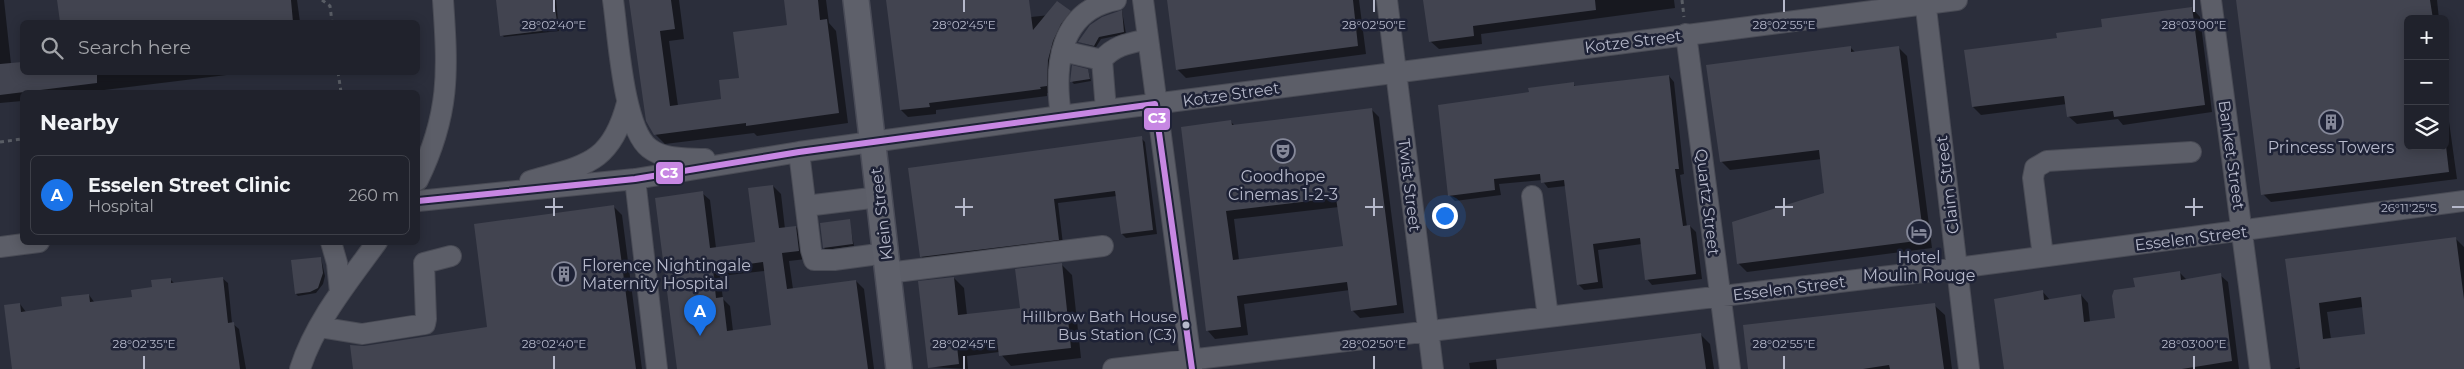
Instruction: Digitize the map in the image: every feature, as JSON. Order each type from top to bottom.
[{"type":"main road","name":"Klein Street","points":[[856,0],[899,369]]},
{"type":"street","points":[[420,175],[441,122],[446,89],[444,0]]},
{"type":"street","points":[[613,0],[627,103],[638,134],[650,149],[670,157],[742,160]]},
{"type":"street","points":[[1061,116],[1057,87],[1062,51],[1072,27],[1084,14],[1101,3],[1116,0]]},
{"type":"street","points":[[1143,0],[1155,104],[1191,364]]},
{"type":"street","name":"Twist Street","points":[[1387,0],[1433,369]]},
{"type":"street","name":"Kotze Street","points":[[420,201],[635,179],[742,160],[1061,116],[1925,2],[1957,0]]},
{"type":"street","name":"Banket Street","points":[[2211,0],[2260,369]]},
{"type":"street","name":"Claim Street","points":[[1925,2],[1969,369]]},
{"type":"street","name":"Quartz Street","points":[[1686,34],[1730,369]]},
{"type":"street","points":[[1106,110],[1102,60],[1108,52],[1124,44],[1148,40]]},
{"type":"street","points":[[1062,51],[1102,60]]},
{"type":"street","points":[[484,194],[575,166],[602,154],[616,135],[627,103]]},
{"type":"street","points":[[799,152],[814,260],[887,263],[1103,246]]},
{"type":"street","points":[[2043,256],[2033,178],[2035,168],[2046,161],[2192,152]]},
{"type":"street","points":[[635,179],[657,369]]},
{"type":"street","points":[[1532,196],[1548,317]]},
{"type":"street","points":[[806,206],[879,197]]},
{"type":"street","name":"Esselen Street","points":[[1113,369],[1191,364],[1428,332],[2243,232],[2464,201]]},
{"type":"street","points":[[0,247],[20,245]]},
{"type":"street","points":[[332,245],[338,263],[340,292]]},
{"type":"street","points":[[300,369],[318,327],[340,292],[375,245]]},
{"type":"street","points":[[318,327],[362,334],[424,324],[426,319],[424,263],[451,256]]},
{"type":"path","points":[[322,0],[330,6],[332,20]]},
{"type":"path","points":[[338,75],[341,90]]},
{"type":"path","points":[[0,142],[20,139]]},
{"type":"building","points":[[57,0],[291,0],[293,20],[60,20]]},
{"type":"building","points":[[496,0],[554,0],[558,29],[500,36]]},
{"type":"building","points":[[629,0],[671,0],[675,29],[660,31],[670,106],[721,99],[719,80],[739,78],[733,32],[787,25],[784,0],[818,0],[820,20],[827,19],[839,113],[746,126],[746,123],[654,135],[646,121]]},
{"type":"building","points":[[886,0],[1029,0],[1033,30],[1057,1],[1071,11],[1061,24],[1053,41],[1048,60],[1047,86],[1040,87],[1041,89],[929,103],[930,107],[900,110]]},
{"type":"building","points":[[1167,0],[1353,0],[1358,46],[1176,70]]},
{"type":"building","points":[[1423,0],[1595,0],[1596,10],[1473,26],[1474,36],[1429,42]]},
{"type":"building","points":[[2236,0],[2430,0],[2432,15],[2404,15],[2404,150],[2446,150],[2449,172],[2261,195]]},
{"type":"building","points":[[2192,7],[2205,105],[2114,117],[2113,111],[2067,117],[2064,96],[1972,107],[1964,50],[2057,38],[2056,33],[2102,27],[2101,19]]},
{"type":"building","points":[[1122,10],[1124,32],[1099,37],[1094,46],[1078,42],[1090,25],[1102,17]]},
{"type":"building","points":[[1851,46],[1851,52],[1899,46],[1924,240],[1737,264],[1732,222],[1824,193],[1819,150],[1720,162],[1706,65]]},
{"type":"building","points":[[20,62],[20,75],[97,75],[97,83],[40,90],[20,90],[20,93],[0,95],[0,64]]},
{"type":"building","points":[[1072,65],[1088,69],[1090,79],[1070,82]]},
{"type":"building","points":[[1669,75],[1679,169],[1675,169],[1683,226],[1690,225],[1696,274],[1645,280],[1640,238],[1593,244],[1598,282],[1577,285],[1564,180],[1541,183],[1540,174],[1494,179],[1495,190],[1448,196],[1438,105],[1529,92],[1528,88],[1574,82],[1574,86]]},
{"type":"building","points":[[1372,108],[1397,305],[1351,311],[1347,282],[1237,296],[1241,327],[1206,331],[1181,127],[1231,120],[1232,125]],"holes":[[[1336,198],[1343,246],[1233,260],[1226,211]]]},
{"type":"building","points":[[1142,136],[1153,230],[1121,234],[1115,191],[1054,199],[1059,240],[920,257],[908,168]]},
{"type":"building","points":[[773,185],[779,228],[796,226],[799,251],[782,253],[787,289],[856,280],[868,369],[677,369],[655,198],[703,191],[710,248],[755,242],[748,188]],"holes":[[[763,262],[771,325],[727,331],[723,297],[716,298],[713,269]]]},
{"type":"building","points":[[614,205],[636,369],[353,369],[350,345],[364,346],[487,327],[474,224]]},
{"type":"building","points":[[850,219],[853,244],[823,248],[820,223]]},
{"type":"building","points":[[2456,237],[2464,299],[2464,369],[2300,369],[2285,259]],"holes":[[[2361,297],[2365,334],[2323,339],[2319,303]]]},
{"type":"building","points":[[321,257],[323,273],[318,288],[310,292],[295,294],[291,260]]},
{"type":"building","points":[[1062,263],[1071,348],[999,356],[997,341],[957,346],[959,364],[928,368],[918,281],[954,277],[958,315],[1020,308],[1015,269]]},
{"type":"building","points":[[2180,271],[2181,280],[2221,273],[2232,361],[2182,369],[2004,369],[1994,299],[2043,290],[2044,300],[2081,294],[2084,322],[2115,318],[2112,296],[2114,290],[2135,287],[2133,278]]},
{"type":"building","points":[[223,277],[228,323],[234,322],[240,369],[12,369],[4,305],[20,303],[21,312],[62,306],[61,297],[89,294],[90,302],[132,297],[131,290],[152,287],[151,280],[171,278],[171,283]]},
{"type":"building","points":[[1935,303],[1944,369],[1890,369],[1889,365],[1863,369],[1748,369],[1743,325]]},
{"type":"building","points":[[1701,333],[1706,369],[1497,369],[1496,359]]},
{"type":"transit line","name":"C3","points":[[420,201],[635,179],[799,152],[1155,104],[1192,369]]},
{"type":"place","name":"Princess Towers","points":[[2331,122]]},
{"type":"place","name":"Goodhope Cinemas 1-2-3","points":[[1283,151]]},
{"type":"place","name":"Hotel Moulin Rouge","points":[[1919,232]]},
{"type":"place","name":"Florence Nightingale Maternity Hospital","points":[[564,274]]},
{"type":"place","name":"Hillbrow Bath House Bus Station (C3)","points":[[1186,325]]},
{"type":"place","name":"Esselen Street Clinic","points":[[700,336]]}]
